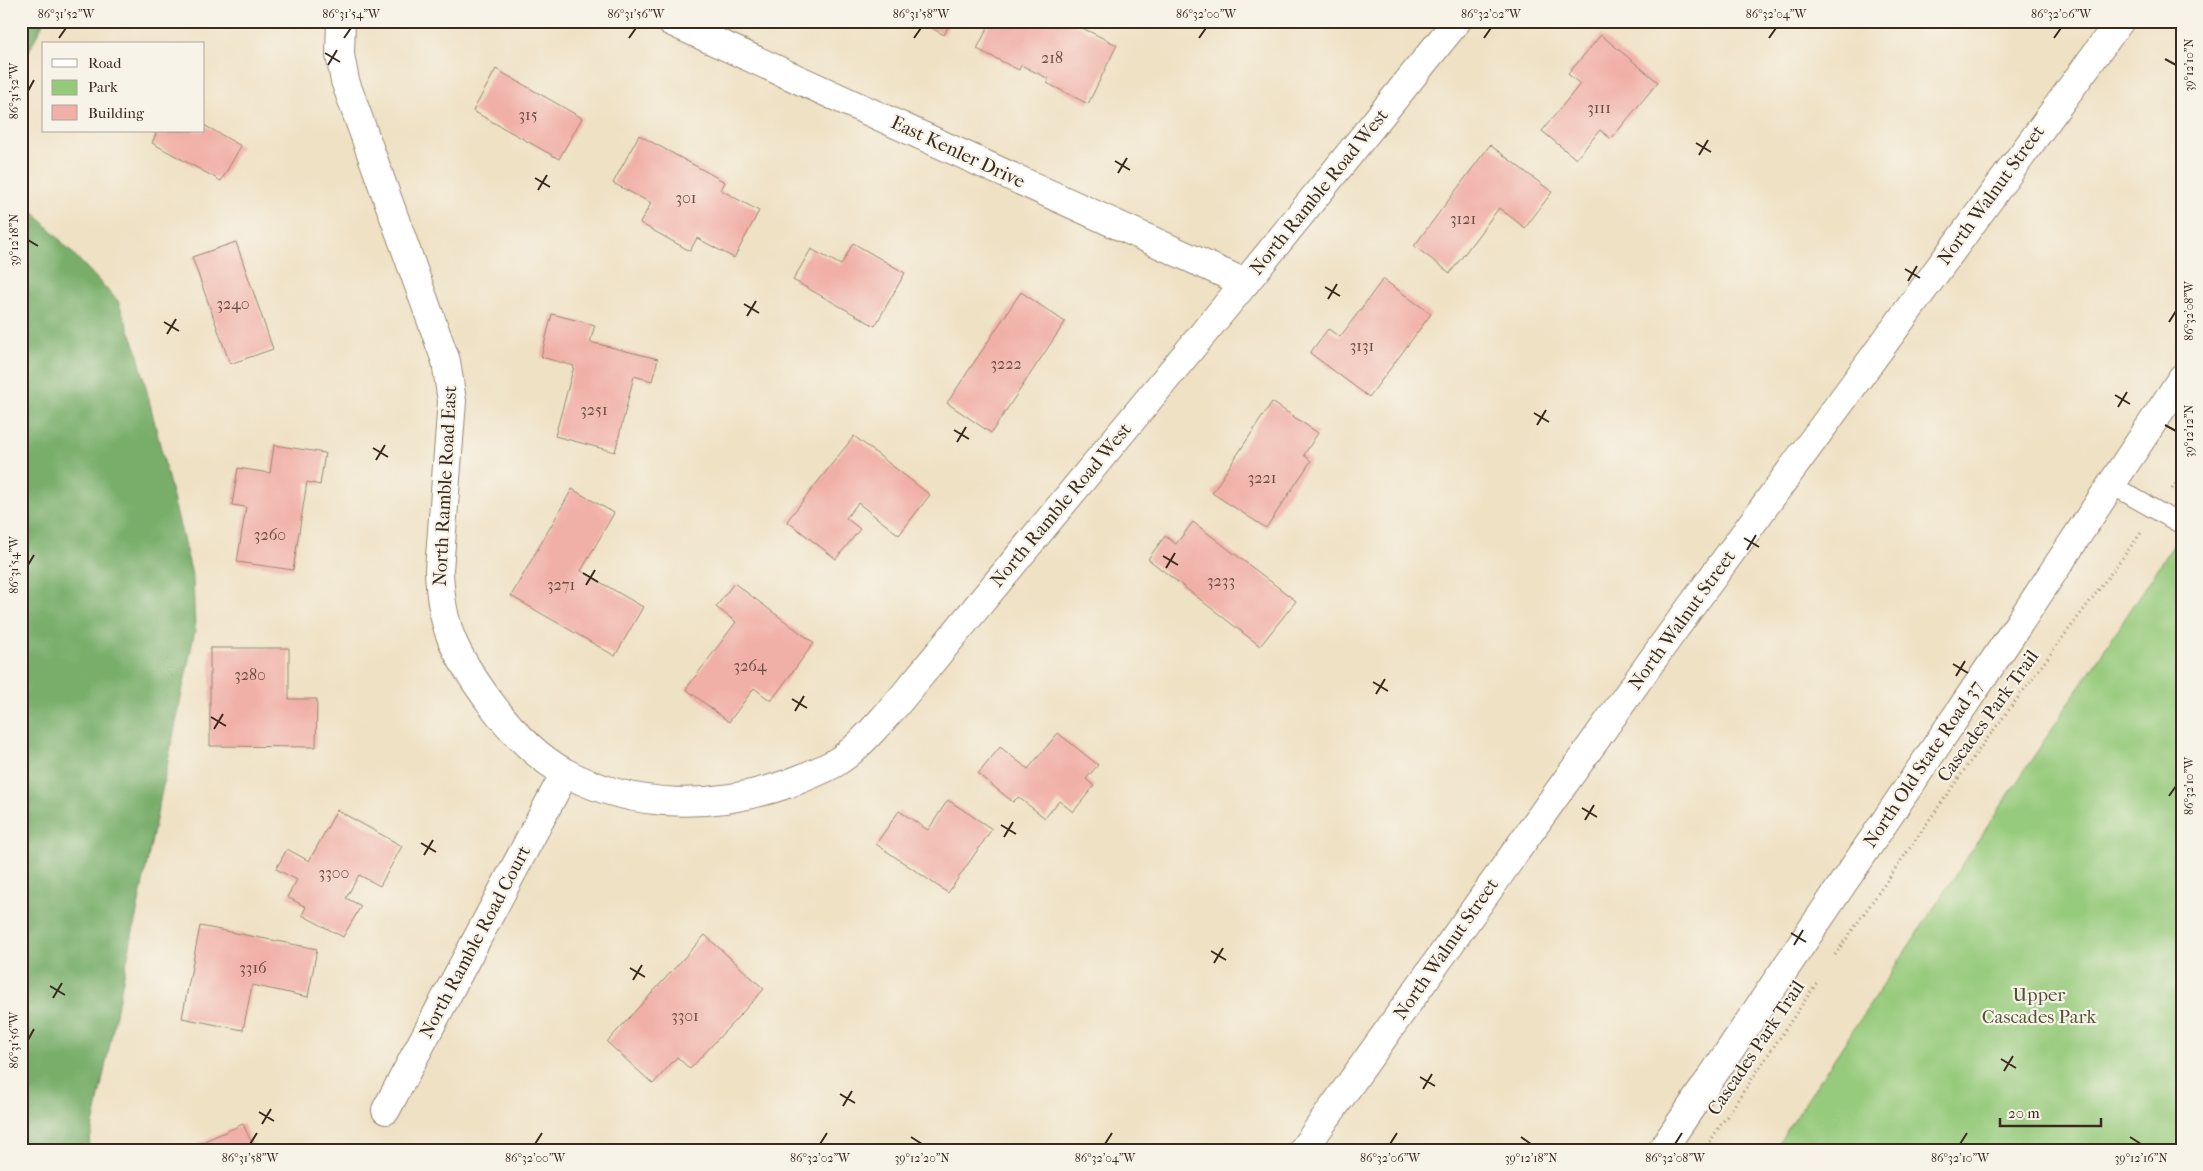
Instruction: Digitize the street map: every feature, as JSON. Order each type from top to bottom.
[{"type":"street","name":"North Ramble Road East","points":[[341,21],[340,55],[345,81],[446,361],[450,381],[452,401],[439,570],[440,595],[445,622],[455,650],[500,717],[527,746],[565,773]]},
{"type":"street","name":"East Kenler Drive","points":[[670,21],[1245,284]]},
{"type":"street","name":"North Ramble Road West","points":[[565,773],[610,792],[653,801],[694,802],[735,798],[766,791],[803,778],[835,763],[865,738],[895,706],[1245,284],[1457,21]]},
{"type":"street","name":"North Walnut Street","points":[[1304,1150],[1668,638],[2120,21]]},
{"type":"street","name":"North Old State Road 37","points":[[1662,1150],[2006,643],[2182,378]]},
{"type":"street","name":"North Ramble Road Court","points":[[386,1110],[565,773]]},
{"type":"lane","points":[[2110,484],[2182,525]]},
{"type":"path","name":"Cascades Park Trail","points":[[1831,962],[1972,759],[2182,475]]},
{"type":"path","name":"Cascades Park Trail","points":[[1704,1150],[1820,978]]},
{"type":"green space","points":[[21,21],[44,21],[21,67]]},
{"type":"green space","points":[[21,177],[27,205],[118,301],[137,351],[193,579],[195,630],[88,1150],[21,1150]]},
{"type":"green space","name":"Upper Cascades Park","points":[[2182,532],[2182,1150],[1774,1150]]},
{"type":"building","points":[[919,21],[951,21],[944,35]]},
{"type":"building","points":[[991,21],[1018,21],[1024,24],[1025,21],[1068,21],[1117,45],[1088,104],[1047,83],[1049,79],[1021,65],[1019,70],[977,49]]},
{"type":"building","points":[[1659,21],[1673,21],[1668,28]]},
{"type":"building","points":[[1601,35],[1658,82],[1611,139],[1600,130],[1576,159],[1542,131],[1580,84],[1568,74]]},
{"type":"building","points":[[496,69],[582,118],[559,159],[473,111]]},
{"type":"building","points":[[205,126],[241,146],[221,181],[152,143],[156,134],[153,132],[205,132]]},
{"type":"building","points":[[639,135],[725,182],[721,190],[759,211],[734,258],[697,238],[690,251],[640,223],[651,203],[613,183]]},
{"type":"building","points":[[1490,145],[1552,192],[1525,228],[1499,208],[1450,273],[1414,246]]},
{"type":"building","points":[[236,242],[273,349],[230,364],[192,257]]},
{"type":"building","points":[[853,243],[905,273],[875,326],[793,280],[811,249],[841,265]]},
{"type":"building","points":[[1383,279],[1431,314],[1369,397],[1310,353],[1328,329],[1340,337]]},
{"type":"building","points":[[1021,292],[1065,322],[991,433],[947,403]]},
{"type":"building","points":[[552,314],[595,325],[590,342],[658,359],[652,381],[634,376],[615,452],[555,436],[574,366],[541,357]]},
{"type":"building","points":[[1272,402],[1318,433],[1304,455],[1311,461],[1266,528],[1212,493]]},
{"type":"building","points":[[854,436],[930,495],[899,535],[858,503],[846,518],[860,529],[836,559],[787,521]]},
{"type":"building","points":[[274,445],[325,453],[320,485],[307,482],[293,570],[237,562],[246,507],[232,505],[238,468],[270,473]]},
{"type":"building","points":[[572,489],[614,513],[581,571],[643,607],[615,656],[511,596]]},
{"type":"building","points":[[1193,522],[1296,601],[1260,646],[1148,559],[1165,536],[1176,544]]},
{"type":"building","points":[[734,583],[814,643],[771,701],[754,688],[729,722],[686,689],[736,622],[716,607]]},
{"type":"building","points":[[210,648],[289,648],[289,699],[317,699],[316,747],[210,746]]},
{"type":"building","points":[[1058,733],[1098,765],[1086,779],[1094,786],[1073,812],[1059,801],[1045,818],[1018,797],[1013,802],[978,774],[1000,747],[1028,769]]},
{"type":"building","points":[[948,800],[992,829],[948,893],[876,844],[899,811],[928,830]]},
{"type":"building","points":[[337,810],[402,846],[380,886],[359,875],[346,898],[361,906],[343,937],[302,915],[306,907],[287,897],[297,880],[276,869],[287,849],[309,861]]},
{"type":"building","points":[[200,926],[317,949],[308,997],[252,985],[243,1030],[182,1018]]},
{"type":"building","points":[[705,935],[764,989],[690,1069],[677,1057],[653,1084],[607,1042]]},
{"type":"building","points":[[243,1124],[255,1150],[190,1150],[189,1148]]}]
